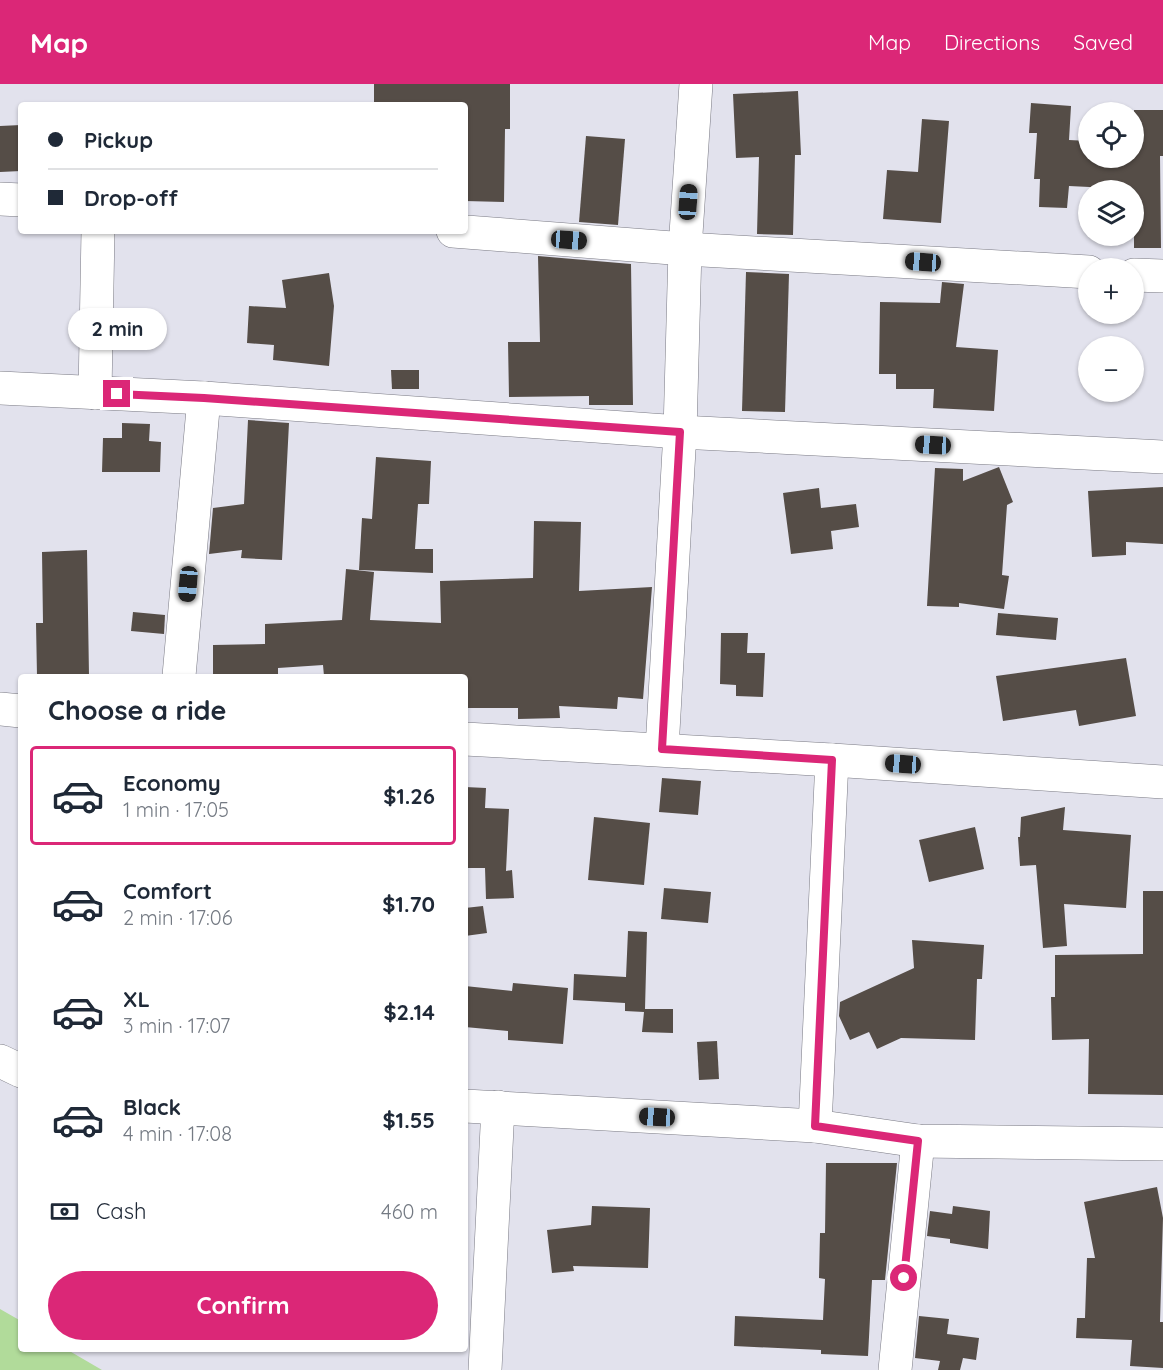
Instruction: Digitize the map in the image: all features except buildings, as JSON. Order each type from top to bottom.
[{"type":"street","points":[[662,749],[680,432],[685,249],[696,84]]},
{"type":"street","points":[[0,199],[18,200]]},
{"type":"street","points":[[468,232],[685,249],[1078,271]]},
{"type":"street","points":[[95,393],[98,234]]},
{"type":"street","points":[[1144,275],[1163,276]]},
{"type":"street","points":[[0,388],[204,398],[680,432],[1163,457]]},
{"type":"street","points":[[179,674],[204,398]]},
{"type":"street","points":[[0,709],[18,711]]},
{"type":"street","points":[[468,739],[662,749],[1163,782]]},
{"type":"street","points":[[815,1126],[832,760]]},
{"type":"street","points":[[0,1061],[18,1070]]},
{"type":"street","points":[[468,1106],[815,1126],[918,1141],[1163,1144]]},
{"type":"street","points":[[485,1370],[498,1107]]},
{"type":"street","points":[[895,1370],[918,1141]]},
{"type":"green space","points":[[0,1309],[18,1319],[18,1352],[71,1352],[102,1370],[0,1370]]},
{"type":"route","points":[[117,394],[204,398],[680,432],[662,749],[832,760],[815,1126],[918,1141],[904,1278]]}]
